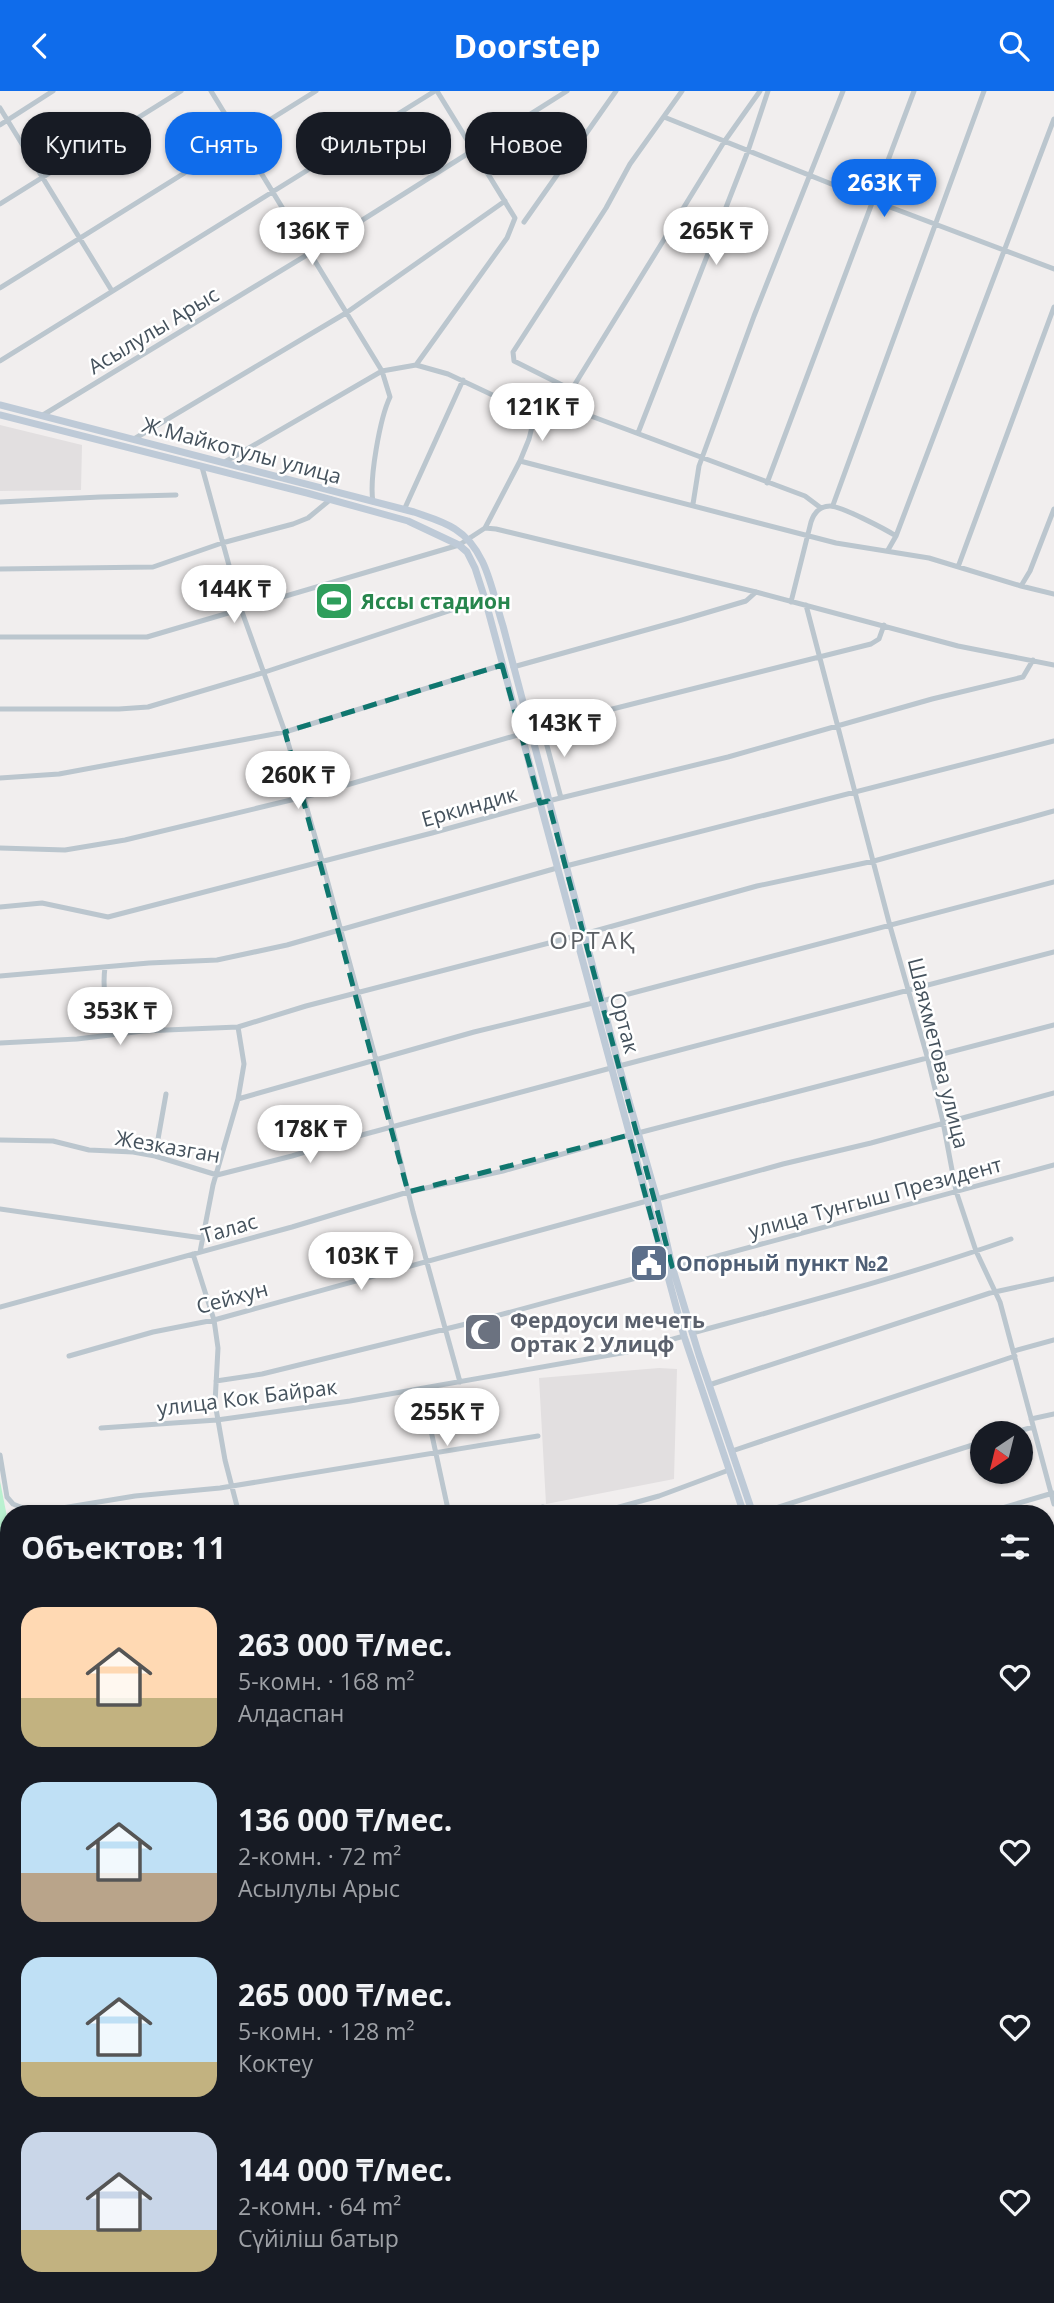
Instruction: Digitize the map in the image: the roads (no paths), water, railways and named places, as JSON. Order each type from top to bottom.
[{"type":"street","points":[[0,125],[53,91]]},
{"type":"street","points":[[0,205],[181,91]]},
{"type":"street","points":[[211,91],[224,112]]},
{"type":"street","points":[[282,112],[316,91]]},
{"type":"street","points":[[0,361],[436,91],[465,136]]},
{"type":"street","name":"Асылулы Арыс","points":[[534,112],[567,91]]},
{"type":"street","points":[[524,222],[616,91]]},
{"type":"street","points":[[572,390],[514,361],[513,352],[606,208],[630,164],[682,91]]},
{"type":"street","points":[[223,463],[382,371],[416,365],[463,380],[535,415],[548,419],[556,415],[724,142],[760,91]]},
{"type":"street","points":[[638,433],[748,151],[768,91]]},
{"type":"street","points":[[694,504],[699,466],[704,459],[754,316],[843,91]]},
{"type":"street","points":[[767,483],[818,341],[914,91]]},
{"type":"street","points":[[833,505],[984,91]]},
{"type":"street","points":[[0,108],[113,291]]},
{"type":"street","points":[[664,117],[1054,269]]},
{"type":"street","points":[[888,549],[897,532],[1054,119]]},
{"type":"street","name":"Асылулы Арыс","points":[[40,417],[465,156]]},
{"type":"street","points":[[0,288],[181,175]]},
{"type":"street","points":[[262,175],[382,371],[390,397],[383,411],[370,488],[373,502]]},
{"type":"street","points":[[416,365],[507,238],[515,218],[489,175]]},
{"type":"street","points":[[134,439],[346,313],[505,201]]},
{"type":"street","points":[[958,567],[1054,307]]},
{"type":"street","points":[[404,510],[463,380]]},
{"type":"street","name":"Ж.Майкотулы улица","points":[[0,405],[223,463],[263,478],[408,521],[459,545]]},
{"type":"street","points":[[564,406],[805,496],[821,508]]},
{"type":"street","name":"Ж.Майкотулы улица","points":[[0,415],[202,467],[404,510],[442,522],[469,540]]},
{"type":"street","points":[[0,637],[147,637],[459,545],[485,528],[520,461],[535,415]]},
{"type":"street","points":[[520,461],[836,543],[888,549],[1054,594]]},
{"type":"street","points":[[202,467],[241,609],[285,731],[304,796],[460,1382]]},
{"type":"street","points":[[0,502],[176,495]]},
{"type":"street","points":[[0,569],[153,567],[222,543],[293,524],[308,518],[331,499]]},
{"type":"street","points":[[791,602],[813,517],[821,508],[833,505],[897,532]]},
{"type":"street","points":[[1021,586],[1030,571],[1054,509]]},
{"type":"street","points":[[485,528],[756,592],[958,646],[1054,665]]},
{"type":"street","name":"Ортак","points":[[469,540],[484,564],[513,667],[529,730],[557,868],[580,935]]},
{"type":"street","name":"Ортак","points":[[459,545],[467,552],[475,568],[521,734],[566,866],[580,935],[633,1134],[647,1201],[741,1505]]},
{"type":"street","points":[[513,667],[746,601],[756,592]]},
{"type":"street","points":[[0,709],[148,707],[485,600]]},
{"type":"street","name":"Шаяхметова улица","points":[[806,605],[927,1056],[956,1191],[976,1251],[997,1293],[1031,1419]]},
{"type":"street","points":[[529,730],[871,643],[879,639],[884,625]]},
{"type":"street","name":"Еркиндик","points":[[0,907],[42,902],[108,917],[561,797],[728,757],[932,699],[1023,677],[1033,660]]},
{"type":"street","points":[[0,778],[59,774],[285,731],[502,665]]},
{"type":"street","points":[[542,727],[561,797]]},
{"type":"street","points":[[0,848],[65,850],[125,840],[304,796],[521,734]]},
{"type":"street","points":[[566,866],[1054,741]]},
{"type":"street","points":[[0,1043],[239,1027],[306,1006],[745,890],[874,861],[1054,811]]},
{"type":"street","points":[[0,976],[218,960],[340,930],[557,868]]},
{"type":"street","points":[[238,1099],[376,1060],[1054,882]]},
{"type":"street","name":"Жезказган","points":[[0,1140],[53,1141],[89,1150],[133,1152],[217,1175],[1054,952]]},
{"type":"street","points":[[105,967],[108,1017],[116,1034]]},
{"type":"street","name":"Талас","points":[[0,1307],[408,1192],[503,1171],[927,1056],[1054,1025]]},
{"type":"street","points":[[236,1505],[217,1420],[215,1403],[218,1349],[214,1320],[197,1253],[212,1185],[238,1099],[244,1064],[239,1027]]},
{"type":"street","points":[[657,1199],[1054,1093]]},
{"type":"street","points":[[155,1156],[166,1094]]},
{"type":"street","name":"Ортак","points":[[633,1134],[657,1199],[669,1267]]},
{"type":"street","name":"улица Тунгыш Президент","points":[[216,1381],[262,1374],[555,1300],[1054,1165]]},
{"type":"street","name":"Сейхун","points":[[69,1356],[153,1332],[214,1320],[647,1201]]},
{"type":"street","points":[[0,1209],[202,1238]]},
{"type":"street","name":"улица Кок Байрак","points":[[101,1428],[217,1420],[422,1389],[627,1352],[806,1304],[1011,1239]]},
{"type":"street","points":[[709,1385],[926,1313],[1054,1279]]},
{"type":"street","name":"Ортак","points":[[688,1334],[752,1505]]},
{"type":"street","points":[[732,1451],[1054,1340]]},
{"type":"street","points":[[422,1389],[447,1505]]},
{"type":"street","points":[[1031,1419],[1054,1414]]},
{"type":"street","name":"Шаяхметова улица","points":[[1033,1427],[1054,1504]]},
{"type":"street","points":[[84,1505],[135,1496],[231,1486],[538,1436]]},
{"type":"street","points":[[783,1505],[970,1446]]},
{"type":"street","points":[[0,1455],[7,1497],[14,1505]]},
{"type":"street","points":[[626,1505],[729,1470]]},
{"type":"street","points":[[1012,1505],[1053,1493]]},
{"type":"place","name":"Яссы стадион","points":[[334,601]]},
{"type":"place","name":"Опорный пункт №2","points":[[649,1263]]},
{"type":"place","name":"Фердоуси мечеть Ортак 2 Улицф","points":[[483,1332]]},
{"type":"district","name":"ОРТАҚ","points":[[593,939]]}]
